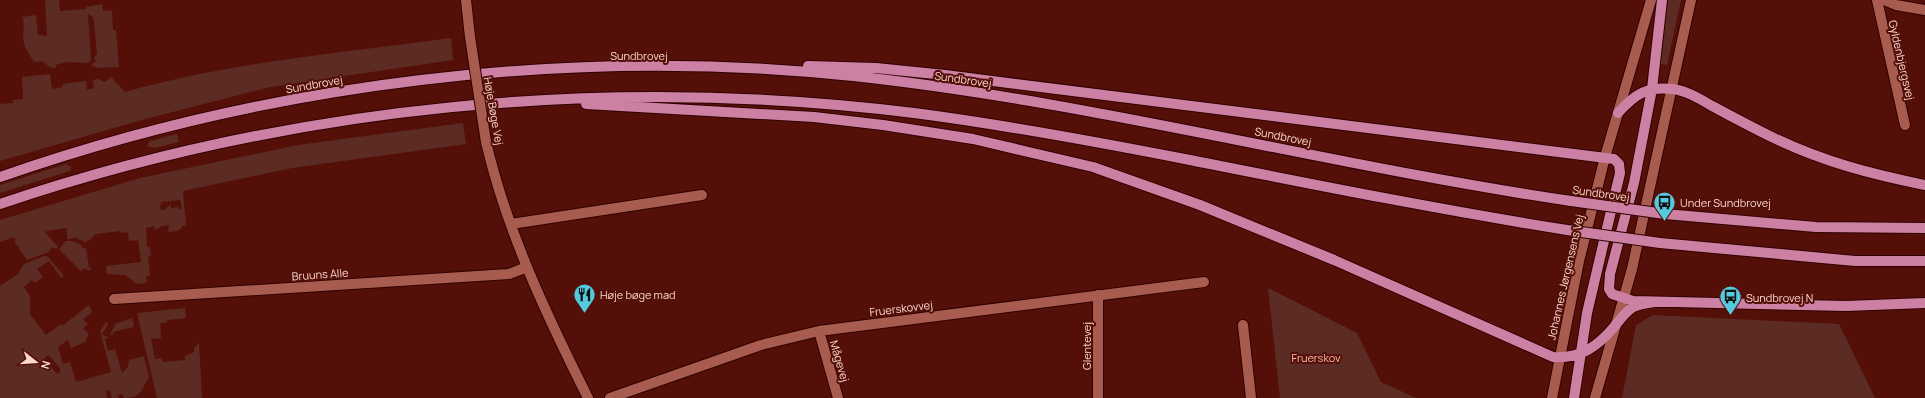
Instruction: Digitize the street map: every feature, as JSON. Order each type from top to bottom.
[{"type":"main road","points":[[1662,0],[1652,89],[1634,183],[1610,278],[1609,289],[1612,294],[1623,299],[1654,302],[1846,306],[1925,303]]},
{"type":"main road","name":"Sundbrovej","points":[[0,177],[77,152],[193,120],[277,103],[362,89],[439,79],[561,68],[748,68],[881,80],[1063,106],[1463,184],[1665,214],[1816,227],[1925,228]]},
{"type":"main road","points":[[748,68],[876,68],[929,73],[1614,159],[1619,164],[1620,173],[1587,313],[1574,398]]},
{"type":"main road","points":[[1618,113],[1631,99],[1643,92],[1652,89],[1672,89],[1688,93],[1772,138],[1822,159],[1853,170],[1925,185]]},
{"type":"main road","points":[[0,204],[72,182],[178,153],[253,137],[378,115],[518,101],[593,98],[704,98],[813,103],[912,113],[1098,142],[1457,212],[1660,243],[1856,261],[1925,261]]},
{"type":"main road","points":[[518,101],[814,117],[938,133],[1008,146],[1093,167],[1200,205],[1417,295],[1541,353],[1560,358],[1580,354],[1590,350],[1615,326],[1624,313],[1635,306],[1654,302]]},
{"type":"street","name":"Høje Bøge Vej","points":[[466,0],[486,142],[496,183],[527,267],[558,337],[588,398]]},
{"type":"street","name":"Johannes Jørgensens Vej","points":[[1552,398],[1579,261],[1606,157],[1650,0]]},
{"type":"street","points":[[1595,398],[1632,269],[1691,0]]},
{"type":"street","name":"Gyldenbjergsvej","points":[[1876,0],[1905,125]]},
{"type":"street","name":"Gyldenbjergsvej","points":[[1884,0],[1896,5],[1925,10]]},
{"type":"street","points":[[510,224],[702,195]]},
{"type":"street","name":"Bruuns Alle","points":[[114,299],[509,274],[527,267]]},
{"type":"street","name":"Fruerskovvej","points":[[610,398],[761,345],[818,331],[1204,282]]},
{"type":"street","name":"Glentevej","points":[[1098,295],[1098,398]]},
{"type":"street","points":[[1242,325],[1251,398]]},
{"type":"street","name":"Mågevej","points":[[818,331],[838,398]]},
{"type":"green space","points":[[45,0],[59,0],[60,11],[86,9],[86,7],[102,4],[103,11],[112,10],[113,30],[116,30],[119,67],[99,68],[92,66],[92,63],[96,62],[94,57],[97,54],[94,21],[93,17],[88,14],[91,61],[88,63],[66,62],[56,65],[56,68],[51,68],[42,61],[34,62],[24,43],[24,24],[22,17],[36,15],[38,35],[47,36]]},
{"type":"green space","points":[[1668,0],[1681,0],[1667,65],[1660,64]]},
{"type":"green space","points":[[451,38],[453,60],[270,87],[138,121],[0,161],[0,104],[13,103],[13,100],[23,99],[22,77],[50,74],[52,89],[63,87],[63,84],[86,81],[87,90],[94,88],[93,80],[98,79],[105,82],[111,77],[125,92],[205,73],[287,59]]},
{"type":"green space","points":[[463,123],[466,144],[292,168],[183,191],[186,225],[182,226],[182,228],[177,231],[168,232],[169,225],[162,226],[155,230],[154,226],[146,228],[147,247],[150,247],[151,256],[148,257],[150,276],[146,276],[147,283],[137,284],[125,275],[107,274],[106,266],[141,262],[138,240],[129,241],[128,232],[121,233],[121,231],[96,234],[90,240],[85,242],[76,238],[67,239],[67,228],[47,231],[45,232],[58,247],[56,249],[51,247],[49,252],[27,260],[14,241],[16,240],[14,237],[0,242],[0,220],[140,178],[298,145]],"holes":[[[180,200],[182,209],[179,210],[179,207],[171,208],[171,204],[164,210],[160,209],[161,202]]]},
{"type":"green space","points":[[177,134],[179,142],[155,148],[147,146],[150,141]]},
{"type":"green space","points":[[66,164],[71,167],[70,171],[0,193],[0,185]]},
{"type":"green space","points":[[66,241],[72,241],[81,245],[82,248],[86,248],[89,268],[91,267],[91,270],[87,270],[85,268],[81,271],[59,249]]},
{"type":"green space","points":[[47,256],[64,276],[61,278],[49,261],[37,269],[43,277],[35,283],[32,280],[24,287],[30,296],[30,314],[46,335],[61,324],[62,326],[89,305],[92,312],[83,319],[88,324],[83,328],[89,334],[85,342],[71,348],[68,340],[58,347],[63,364],[70,362],[76,382],[111,372],[100,331],[106,322],[108,324],[102,334],[109,338],[105,339],[108,351],[115,349],[122,373],[128,367],[129,360],[144,356],[149,377],[140,393],[130,398],[124,398],[122,394],[118,395],[119,398],[112,398],[110,390],[106,391],[107,398],[0,398],[0,286],[17,275],[24,264]],"holes":[[[48,355],[60,368],[60,372],[57,374],[44,359]]]},
{"type":"green space","name":"Fruerskov","points":[[1268,288],[1357,333],[1381,382],[1416,398],[1280,398]]},
{"type":"green space","points":[[185,308],[186,318],[167,320],[167,322],[160,323],[161,338],[151,339],[155,359],[162,358],[163,362],[185,360],[185,356],[194,352],[194,348],[199,343],[202,398],[157,398],[137,313]]},
{"type":"green space","points":[[1653,315],[1839,324],[1875,398],[1622,398],[1636,325]]},
{"type":"green space","points":[[132,318],[134,327],[113,332],[113,335],[110,335],[115,324]]},
{"type":"place","name":"Under Sundbrovej","points":[[1664,222]]},
{"type":"place","name":"Høje bøge mad","points":[[584,314]]},
{"type":"place","name":"Sundbrovej N","points":[[1730,316]]}]
